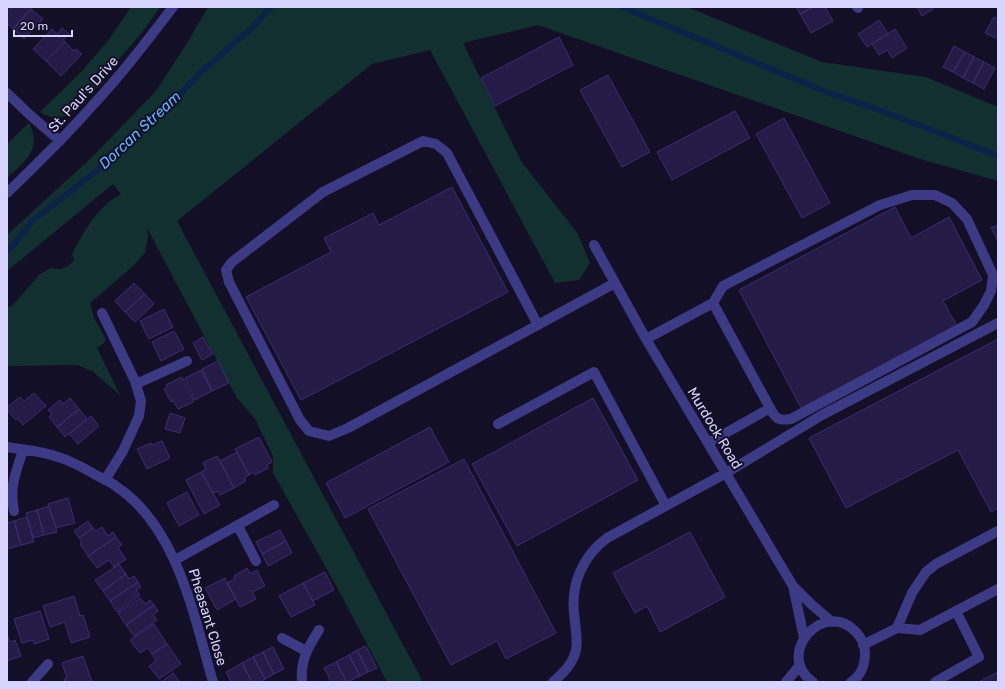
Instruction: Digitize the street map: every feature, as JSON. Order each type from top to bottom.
[{"type":"street","name":"St. Paul's Drive","points":[[7,193],[60,141],[118,77],[172,7]]},
{"type":"street","points":[[7,94],[60,141]]},
{"type":"street","points":[[538,325],[447,153],[436,144],[430,142],[423,141],[323,192],[232,262],[226,270],[229,282],[300,420],[309,431],[330,436],[348,428],[538,325],[552,317],[615,283]]},
{"type":"street","points":[[646,339],[713,303],[723,286],[880,205],[912,195],[935,195],[952,203],[968,219],[993,275],[991,291],[984,305],[972,322],[791,419],[782,420],[776,418],[770,408],[713,303]]},
{"type":"street","name":"Murdock Road","points":[[594,245],[646,339],[793,586],[832,622]]},
{"type":"street","points":[[102,313],[136,384],[141,401],[139,416],[123,451],[105,480]]},
{"type":"street","points":[[552,682],[569,667],[576,650],[573,604],[576,583],[584,562],[595,548],[607,538],[726,473],[822,415],[998,323]]},
{"type":"street","points":[[136,384],[187,361]]},
{"type":"street","points":[[498,424],[594,372],[666,506]]},
{"type":"street","points":[[708,443],[770,408]]},
{"type":"street","name":"Pheasant Close","points":[[7,447],[57,456],[76,464],[117,486],[148,516],[175,560],[182,578],[213,682]]},
{"type":"street","points":[[14,511],[11,498],[13,482],[23,450]]},
{"type":"street","name":"Pheasant Close","points":[[175,560],[274,505]]},
{"type":"street","points":[[238,526],[256,561]]},
{"type":"street","points":[[897,628],[912,593],[926,572],[936,564],[998,531]]},
{"type":"street","name":"Murdock Road","points":[[793,586],[804,638]]},
{"type":"street","points":[[863,645],[897,628],[920,630],[998,589]]},
{"type":"street","points":[[935,682],[979,657],[956,611]]},
{"type":"street","points":[[813,682],[804,673],[800,665],[800,646],[810,631],[826,622],[832,622],[844,624],[852,629],[859,635],[863,645],[865,660],[862,670],[851,682]]},
{"type":"street","points":[[302,682],[301,671],[306,651],[319,630]]},
{"type":"street","points":[[282,638],[306,651]]},
{"type":"street","points":[[32,682],[48,664]]},
{"type":"street","points":[[786,682],[800,665]]},
{"type":"green space","points":[[131,7],[160,7],[144,30],[77,109],[64,117],[59,118],[50,117],[40,112],[81,72],[107,42]]},
{"type":"green space","points":[[208,7],[687,7],[822,62],[926,77],[998,107],[998,181],[920,159],[538,25],[463,43],[521,161],[578,234],[590,263],[579,280],[555,283],[430,50],[372,64],[177,221],[423,682],[387,682],[339,591],[273,473],[273,456],[255,419],[237,398],[147,228],[148,237],[145,253],[132,267],[90,303],[94,318],[106,339],[104,343],[97,348],[120,395],[92,371],[77,365],[7,366],[7,307],[12,306],[40,274],[51,268],[58,269],[67,267],[72,263],[74,260],[72,254],[92,220],[105,205],[121,194],[113,184],[7,271],[7,235],[91,158],[156,91]]},
{"type":"green space","points":[[29,123],[33,132],[33,148],[20,166],[7,178],[7,144]]},
{"type":"building","points":[[12,7],[30,7],[31,9],[13,29],[7,23],[7,12]]},
{"type":"building","points":[[796,7],[811,7],[811,8],[800,14]]},
{"type":"building","points":[[814,7],[825,7],[833,21],[811,33],[800,14]]},
{"type":"building","points":[[917,7],[931,7],[933,9],[922,16]]},
{"type":"building","points":[[31,9],[43,19],[24,39],[13,29]]},
{"type":"building","points":[[994,17],[998,19],[998,39],[985,33]]},
{"type":"building","points":[[879,20],[888,34],[867,47],[858,34]]},
{"type":"building","points":[[62,28],[69,34],[63,40],[65,42],[46,61],[33,49],[52,29],[57,34]]},
{"type":"building","points":[[895,29],[907,48],[892,58],[887,50],[879,55],[872,44]]},
{"type":"building","points":[[559,37],[573,65],[495,106],[481,78]]},
{"type":"building","points":[[65,42],[74,51],[76,49],[82,54],[61,76],[46,61]]},
{"type":"building","points":[[954,46],[965,52],[953,72],[943,67]]},
{"type":"building","points":[[965,52],[974,57],[963,78],[953,72]]},
{"type":"building","points":[[974,57],[984,62],[973,83],[963,78]]},
{"type":"building","points":[[984,62],[995,68],[984,89],[973,83]]},
{"type":"building","points":[[608,75],[650,152],[622,167],[580,90]]},
{"type":"building","points":[[735,111],[750,138],[672,180],[657,152]]},
{"type":"building","points":[[784,118],[830,203],[802,218],[756,134]]},
{"type":"building","points":[[452,187],[508,292],[301,400],[246,297],[331,252],[324,238],[373,213],[379,225]]},
{"type":"building","points":[[895,207],[911,238],[949,217],[982,280],[943,301],[957,326],[801,408],[739,290]]},
{"type":"building","points":[[998,225],[998,241],[991,228]]},
{"type":"building","points":[[134,283],[145,294],[125,312],[115,301]]},
{"type":"building","points":[[145,294],[154,304],[135,322],[125,312]]},
{"type":"building","points":[[164,309],[173,327],[149,339],[140,321]]},
{"type":"building","points":[[174,331],[184,349],[161,361],[152,342]]},
{"type":"building","points":[[203,337],[213,354],[202,360],[193,343]]},
{"type":"building","points":[[998,339],[998,508],[991,512],[958,450],[846,508],[809,438]]},
{"type":"building","points":[[218,361],[229,383],[212,391],[202,369]]},
{"type":"building","points":[[201,370],[212,391],[195,400],[185,378]]},
{"type":"building","points":[[182,377],[194,402],[178,409],[173,400],[171,402],[164,389],[167,387],[166,385]]},
{"type":"building","points":[[34,393],[46,406],[23,425],[7,410],[7,407],[20,397],[24,401]]},
{"type":"building","points":[[70,398],[79,409],[57,427],[49,417],[52,414],[48,410],[60,400],[63,404]]},
{"type":"building","points":[[593,398],[638,480],[517,546],[472,464]]},
{"type":"building","points":[[79,409],[87,419],[65,437],[57,427]]},
{"type":"building","points":[[170,413],[185,418],[180,433],[165,429]]},
{"type":"building","points":[[91,416],[99,426],[78,444],[69,434]]},
{"type":"building","points":[[430,427],[449,462],[345,518],[326,483]]},
{"type":"building","points":[[259,437],[272,462],[267,465],[268,468],[255,475],[253,472],[249,475],[235,449]]},
{"type":"building","points":[[162,441],[170,458],[147,469],[137,449],[151,443],[152,445]]},
{"type":"building","points":[[237,452],[249,475],[244,478],[246,481],[234,488],[220,461]]},
{"type":"building","points":[[217,456],[234,488],[220,495],[218,491],[213,493],[201,472],[206,469],[203,463]]},
{"type":"building","points":[[464,459],[556,633],[506,659],[497,641],[451,665],[368,509]]},
{"type":"building","points":[[201,472],[220,505],[204,514],[186,480]]},
{"type":"building","points":[[187,492],[199,515],[179,526],[167,503]]},
{"type":"building","points":[[68,498],[75,523],[56,528],[48,504]]},
{"type":"building","points":[[49,506],[57,532],[44,535],[37,510]]},
{"type":"building","points":[[37,510],[44,535],[33,538],[26,513]]},
{"type":"building","points":[[27,517],[34,542],[21,545],[14,521]]},
{"type":"building","points":[[14,521],[21,545],[7,549],[7,523]]},
{"type":"building","points":[[88,521],[93,528],[79,538],[74,531]]},
{"type":"building","points":[[102,527],[108,536],[113,532],[116,537],[88,556],[80,544],[82,542],[79,538],[93,528],[96,531]]},
{"type":"building","points":[[280,530],[286,541],[262,554],[256,542]]},
{"type":"building","points":[[690,532],[725,597],[660,632],[647,606],[635,613],[613,573]]},
{"type":"building","points":[[116,537],[122,545],[118,548],[126,559],[114,567],[109,560],[97,568],[88,556]]},
{"type":"building","points":[[286,541],[292,553],[268,566],[262,554]]},
{"type":"building","points":[[119,564],[126,574],[103,591],[95,580]]},
{"type":"building","points":[[247,568],[250,574],[257,570],[265,586],[252,592],[256,599],[240,607],[227,583],[235,579],[234,576]]},
{"type":"building","points":[[325,572],[334,590],[313,601],[303,583]]},
{"type":"building","points":[[126,574],[129,579],[134,576],[138,582],[110,601],[103,591]]},
{"type":"building","points":[[225,578],[236,599],[217,610],[205,588]]},
{"type":"building","points":[[138,582],[141,587],[136,590],[140,595],[117,612],[110,601]]},
{"type":"building","points":[[303,583],[315,605],[291,617],[279,596]]},
{"type":"building","points":[[74,596],[80,616],[83,615],[90,637],[71,643],[65,622],[50,627],[43,606]]},
{"type":"building","points":[[140,598],[145,604],[150,600],[154,605],[126,625],[118,613]]},
{"type":"building","points":[[154,605],[158,611],[153,615],[157,620],[134,636],[126,625]]},
{"type":"building","points":[[40,611],[49,639],[34,644],[33,640],[22,643],[14,619]]},
{"type":"building","points":[[154,624],[167,644],[152,654],[148,648],[140,653],[130,640]]},
{"type":"building","points":[[7,634],[10,642],[15,640],[21,656],[7,661]]},
{"type":"building","points":[[167,644],[181,664],[159,679],[149,666],[156,661],[152,654]]},
{"type":"building","points":[[366,646],[377,668],[368,672],[357,650]]},
{"type":"building","points":[[273,647],[284,669],[274,674],[263,652]]},
{"type":"building","points":[[357,650],[368,672],[360,676],[349,655]]},
{"type":"building","points":[[263,652],[274,674],[265,679],[253,657]]},
{"type":"building","points":[[349,655],[360,676],[347,682],[336,662]]},
{"type":"building","points":[[83,656],[92,682],[65,682],[64,679],[67,678],[62,663]]},
{"type":"building","points":[[253,657],[265,679],[260,682],[252,682],[242,663]]},
{"type":"building","points":[[336,662],[347,682],[331,682],[324,668]]},
{"type":"building","points":[[242,663],[252,682],[231,682],[226,672]]},
{"type":"building","points":[[998,672],[998,682],[979,682]]},
{"type":"building","points":[[173,673],[180,682],[161,682]]},
{"type":"waterway","name":"Dorcan Stream","points":[[7,251],[17,241],[32,221],[117,155],[164,111],[203,70],[252,28],[271,7]]},
{"type":"waterway","points":[[622,7],[829,93],[893,115],[998,156]]}]
